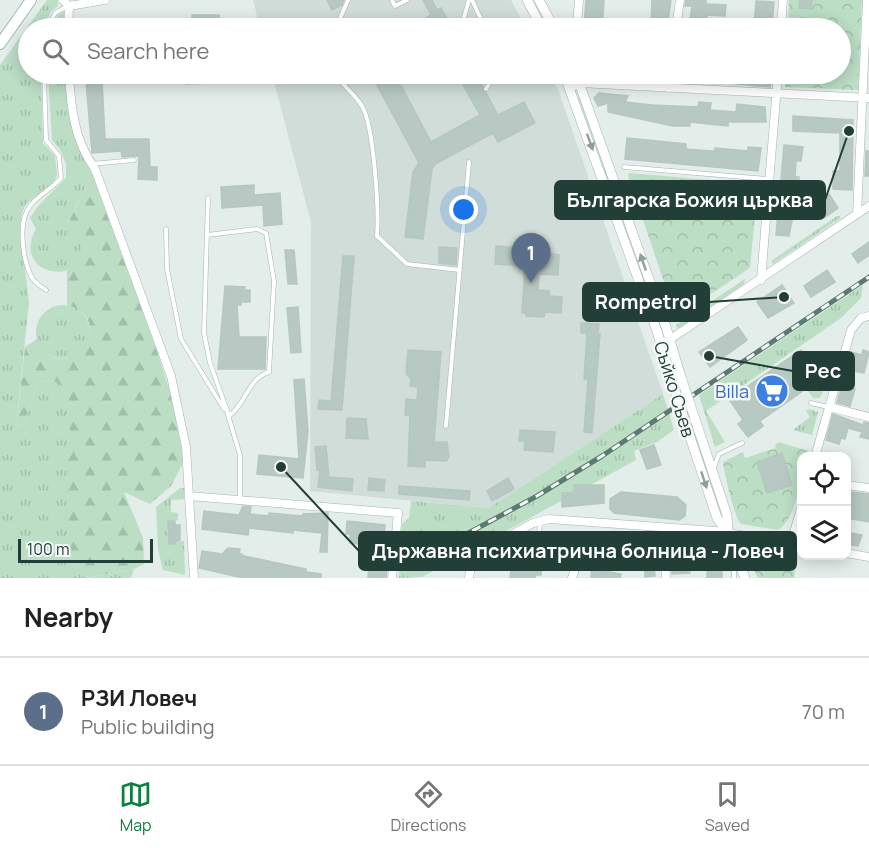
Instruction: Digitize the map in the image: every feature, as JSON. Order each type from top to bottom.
[{"type":"main road","points":[[18,18],[31,0]]},
{"type":"main road","points":[[0,44],[18,18]]},
{"type":"street","points":[[67,18],[66,3],[105,0]]},
{"type":"street","points":[[527,0],[537,18]]},
{"type":"street","points":[[539,0],[549,18]]},
{"type":"street","points":[[578,18],[579,0]]},
{"type":"street","points":[[677,18],[680,0]]},
{"type":"street","points":[[782,18],[783,0]]},
{"type":"street","points":[[857,214],[866,97],[867,0]]},
{"type":"street","points":[[70,84],[72,118],[85,156],[92,164],[171,376],[186,447],[194,578]]},
{"type":"street","name":"Съйко Съев","points":[[569,84],[666,342]]},
{"type":"street","points":[[570,87],[578,84]]},
{"type":"street","name":"Съйко Съев","points":[[580,84],[666,342],[686,425],[717,518],[728,533]]},
{"type":"street","points":[[598,84],[777,95],[866,97]]},
{"type":"street","points":[[669,84],[669,88]]},
{"type":"street","points":[[761,280],[778,84]]},
{"type":"street","points":[[666,342],[869,206]]},
{"type":"street","points":[[816,452],[851,330],[861,318],[869,316]]},
{"type":"street","name":"Съйко Съев","points":[[677,380],[695,419],[727,515],[728,533],[746,578]]},
{"type":"street","points":[[829,407],[869,417]]},
{"type":"street","points":[[851,486],[869,488]]},
{"type":"street","points":[[189,496],[398,513],[392,578]]},
{"type":"street","points":[[791,543],[801,506]]},
{"type":"street","points":[[469,578],[472,560],[477,554],[540,520],[728,533],[797,544]]},
{"type":"street","points":[[662,528],[666,578]]},
{"type":"street","points":[[851,554],[869,557]]},
{"type":"street","points":[[572,578],[574,569]]},
{"type":"lane","points":[[340,18],[348,0]]},
{"type":"lane","points":[[392,0],[395,6],[407,0]]},
{"type":"lane","points":[[464,18],[470,0]]},
{"type":"lane","points":[[470,0],[480,18]]},
{"type":"lane","points":[[53,18],[66,3]]},
{"type":"lane","points":[[44,84],[46,141],[58,156],[61,178],[30,206],[24,219],[24,231],[26,256],[33,280],[46,290]]},
{"type":"lane","points":[[342,84],[363,107],[379,203],[378,237],[407,264],[460,270]]},
{"type":"lane","points":[[486,89],[489,84]]},
{"type":"lane","points":[[92,164],[134,160]]},
{"type":"lane","points":[[446,426],[469,162]]},
{"type":"lane","points":[[624,167],[769,179]]},
{"type":"lane","points":[[208,198],[204,333],[210,363],[240,455],[240,500]]},
{"type":"lane","points":[[166,229],[167,269],[182,339],[229,416]]},
{"type":"lane","points":[[207,235],[257,229],[266,233],[274,281],[269,372],[260,375],[236,411],[229,416]]},
{"type":"lane","points":[[811,403],[829,407]]},
{"type":"lane","points":[[713,473],[719,454],[742,443]]},
{"type":"lane","points":[[538,553],[540,520]]},
{"type":"lane","points":[[734,551],[734,578]]},
{"type":"lane","points":[[500,552],[538,553],[554,563],[574,569]]},
{"type":"shaded area","points":[[253,0],[511,0],[521,18],[258,18]]},
{"type":"shaded area","points":[[275,84],[555,84],[663,394],[489,508],[310,491],[311,222]]},
{"type":"green space","points":[[47,0],[58,0],[58,6],[51,11],[48,18],[34,18]]},
{"type":"green space","points":[[789,0],[862,0],[858,90],[785,87],[785,84],[851,84],[851,18],[788,18]]},
{"type":"green space","points":[[66,11],[66,18],[57,18]]},
{"type":"green space","points":[[18,40],[18,84],[41,84],[43,143],[55,156],[57,175],[54,182],[26,204],[22,213],[20,228],[29,302],[16,429],[24,423],[39,381],[58,382],[71,403],[72,559],[85,578],[0,578],[0,65]]},
{"type":"green space","points":[[49,84],[66,84],[73,125],[92,174],[68,222],[81,238],[83,246],[80,260],[72,268],[62,272],[50,271],[40,266],[33,257],[31,245],[36,229],[30,218],[38,206],[66,178],[66,164],[60,150],[52,140]]},
{"type":"green space","points":[[581,98],[661,327],[579,99]]},
{"type":"green space","points":[[629,173],[758,184],[750,268],[676,317],[628,176]]},
{"type":"green space","points":[[92,174],[158,354],[170,392],[184,461],[171,486],[150,504],[124,492],[143,538],[144,564],[134,569],[85,578],[72,559],[66,512],[71,403],[58,382],[39,381],[24,423],[16,429],[25,347],[37,339],[48,354],[60,359],[72,357],[82,349],[89,338],[90,325],[83,314],[67,305],[67,271],[78,260],[82,247],[79,234],[68,223]]},
{"type":"green space","points":[[840,216],[839,219],[773,264],[771,261]]},
{"type":"green space","points":[[745,279],[744,284],[678,329],[676,325]]},
{"type":"green space","points":[[863,285],[861,298],[841,318],[706,411],[725,442],[715,447],[699,395]]},
{"type":"green space","points":[[63,305],[73,307],[82,313],[88,322],[90,332],[88,342],[82,351],[73,357],[63,359],[53,357],[44,351],[38,342],[36,332],[38,322],[44,313],[53,307]]},
{"type":"green space","points":[[675,373],[722,512],[721,513],[674,375]]},
{"type":"green space","points":[[822,382],[827,383],[820,398],[813,398],[808,391]]},
{"type":"green space","points":[[663,394],[674,430],[657,442],[634,451],[636,460],[422,577],[399,578],[402,524],[409,518],[411,501],[489,508]]},
{"type":"green space","points":[[809,409],[818,412],[812,435],[793,430],[810,417],[806,411]]},
{"type":"green space","points":[[779,442],[808,451],[797,452],[797,497],[794,507],[790,516],[778,530],[741,524],[733,505],[723,462],[743,452],[745,458],[776,448],[775,445]]},
{"type":"green space","points":[[180,488],[184,488],[184,499],[171,500],[171,512],[178,513],[178,520],[169,521],[169,541],[184,541],[185,575],[163,570],[158,549],[156,507]]},
{"type":"green space","points":[[749,548],[797,557],[794,578],[758,578],[745,552]]},
{"type":"green space","points":[[134,569],[131,578],[87,578]]},
{"type":"building","points":[[327,0],[344,0],[342,5],[332,10]]},
{"type":"building","points":[[423,0],[432,0],[437,10],[441,8],[446,18],[428,18],[431,15]]},
{"type":"building","points":[[586,0],[604,0],[603,18],[585,18]]},
{"type":"building","points":[[652,0],[671,0],[668,18],[651,18]]},
{"type":"building","points":[[686,0],[706,0],[706,4],[726,5],[725,16],[707,15],[707,18],[690,18],[692,6],[685,6]]},
{"type":"building","points":[[800,0],[812,0],[811,9],[799,8]]},
{"type":"building","points":[[756,1],[774,2],[773,18],[755,18]]},
{"type":"building","points":[[192,15],[219,15],[219,18],[192,18]]},
{"type":"building","points":[[86,84],[102,84],[105,139],[149,139],[150,167],[157,167],[157,180],[138,179],[139,156],[122,157],[121,151],[92,153]]},
{"type":"building","points":[[376,84],[400,84],[431,142],[480,115],[463,84],[481,84],[498,115],[524,102],[535,123],[498,142],[493,133],[435,164],[432,169],[423,239],[405,237],[413,172],[419,163]]},
{"type":"building","points":[[739,84],[770,84],[770,87]]},
{"type":"building","points":[[599,93],[628,96],[625,102],[652,105],[698,107],[699,102],[711,103],[710,110],[736,112],[737,104],[765,107],[766,122],[728,122],[728,126],[690,122],[690,126],[673,126],[608,112],[608,103],[598,106],[594,98]]},
{"type":"building","points":[[793,116],[853,120],[852,190],[833,189],[833,171],[840,171],[840,133],[793,131]]},
{"type":"building","points":[[627,138],[686,144],[686,149],[711,151],[715,151],[715,148],[748,151],[748,147],[761,148],[758,171],[625,159]]},
{"type":"building","points":[[784,145],[803,147],[801,161],[796,161],[795,177],[799,177],[798,189],[789,236],[776,235]]},
{"type":"building","points":[[866,151],[869,151],[869,176],[865,176]]},
{"type":"building","points":[[254,185],[254,195],[280,193],[282,224],[264,226],[263,205],[222,208],[221,187]]},
{"type":"building","points":[[829,194],[838,208],[824,218],[815,203]]},
{"type":"building","points":[[869,242],[869,255],[858,263],[852,254]]},
{"type":"building","points":[[496,246],[535,249],[535,252],[559,255],[558,275],[539,274],[538,290],[549,291],[549,296],[562,297],[561,313],[545,312],[544,317],[526,316],[526,313],[522,313],[525,266],[495,264]]},
{"type":"building","points":[[439,247],[457,248],[456,265],[439,263]]},
{"type":"building","points":[[285,250],[294,250],[297,284],[288,284]]},
{"type":"building","points":[[343,256],[354,256],[342,410],[318,409],[319,400],[331,401]]},
{"type":"building","points":[[827,270],[835,282],[811,297],[804,286]]},
{"type":"building","points":[[782,285],[794,303],[768,318],[757,302]]},
{"type":"building","points":[[225,286],[245,287],[244,290],[250,290],[250,302],[241,302],[241,305],[237,305],[239,337],[266,337],[265,369],[218,369]]},
{"type":"building","points":[[298,307],[301,352],[291,353],[287,308]]},
{"type":"building","points":[[581,323],[599,324],[598,334],[600,334],[592,433],[584,432],[588,379],[584,379],[587,333],[581,333]]},
{"type":"building","points":[[738,327],[747,340],[710,367],[699,352]]},
{"type":"building","points":[[408,350],[441,352],[434,442],[447,442],[449,457],[446,461],[425,460],[425,467],[408,466],[410,415],[405,415],[406,399],[417,400],[418,387],[410,386],[411,379],[406,373]]},
{"type":"building","name":"Billa","points":[[801,350],[817,372],[810,377],[814,383],[760,421],[763,426],[748,437],[738,424],[743,420],[729,399]]},
{"type":"building","points":[[863,350],[869,352],[864,373],[846,370],[851,352],[862,355]]},
{"type":"building","points":[[304,379],[308,431],[303,478],[257,474],[259,455],[299,459],[294,380]]},
{"type":"building","points":[[842,385],[855,389],[850,406],[837,403]]},
{"type":"building","points":[[833,414],[863,425],[864,422],[869,423],[869,439],[860,437],[862,432],[848,428],[845,439],[841,438],[839,444],[826,440]]},
{"type":"building","points":[[347,418],[366,419],[368,439],[346,438]]},
{"type":"building","points":[[520,430],[555,432],[553,452],[524,450],[525,441],[519,441]]},
{"type":"building","points":[[654,445],[661,465],[647,469],[640,450]]},
{"type":"building","points":[[326,446],[329,477],[353,479],[352,491],[318,487],[320,470],[317,470],[315,447]]},
{"type":"building","points":[[782,453],[792,485],[767,493],[757,462]]},
{"type":"building","points":[[369,478],[385,480],[384,491],[368,490]]},
{"type":"building","points":[[508,478],[514,489],[492,501],[487,491]]},
{"type":"building","points":[[574,485],[604,485],[604,503],[562,507],[562,493],[574,493]]},
{"type":"building","points":[[399,486],[470,491],[469,500],[399,494]]},
{"type":"building","points":[[621,492],[677,497],[686,505],[685,516],[679,520],[614,513],[610,509],[610,499]]},
{"type":"building","points":[[851,492],[869,494],[869,522],[851,519]]},
{"type":"building","points":[[243,506],[251,507],[250,514],[269,516],[269,513],[302,516],[303,514],[328,513],[327,552],[320,552],[322,533],[293,530],[293,533],[249,528],[248,535],[202,529],[204,511],[239,515]]},
{"type":"building","points":[[168,521],[175,521],[175,525],[180,525],[180,540],[175,541],[175,544],[169,544]]},
{"type":"building","points":[[347,521],[385,525],[384,540],[379,540],[378,546],[350,543],[350,534],[346,534]]},
{"type":"building","points":[[851,533],[862,535],[858,546],[851,545]]},
{"type":"building","points":[[554,534],[608,539],[605,571],[621,574],[620,578],[591,578],[593,553],[552,549]]},
{"type":"building","points":[[688,544],[690,573],[672,574],[670,545]]},
{"type":"building","points":[[722,545],[722,578],[707,578],[708,546]]},
{"type":"building","points":[[228,548],[240,549],[239,553],[244,556],[306,569],[306,572],[321,574],[321,578],[243,578],[199,568],[202,551],[222,554]]},
{"type":"building","points":[[653,548],[655,576],[645,577],[645,571],[640,568],[639,549]]},
{"type":"building","points":[[512,561],[542,565],[541,575],[535,575],[535,578],[510,578]]},
{"type":"building","points":[[369,564],[387,566],[386,578],[368,577]]},
{"type":"railway","points":[[409,565],[537,496],[602,456],[869,277]]},
{"type":"place","name":"Българска Божия църква","points":[[849,131]]},
{"type":"place","name":"РЗИ Ловеч","points":[[531,283]]},
{"type":"place","name":"Rompetrol","points":[[784,297]]},
{"type":"place","name":"Рес","points":[[709,356]]},
{"type":"place","name":"Billa","points":[[772,391]]},
{"type":"place","name":"Държавна психиатрична болница - Ловеч","points":[[281,467]]}]
